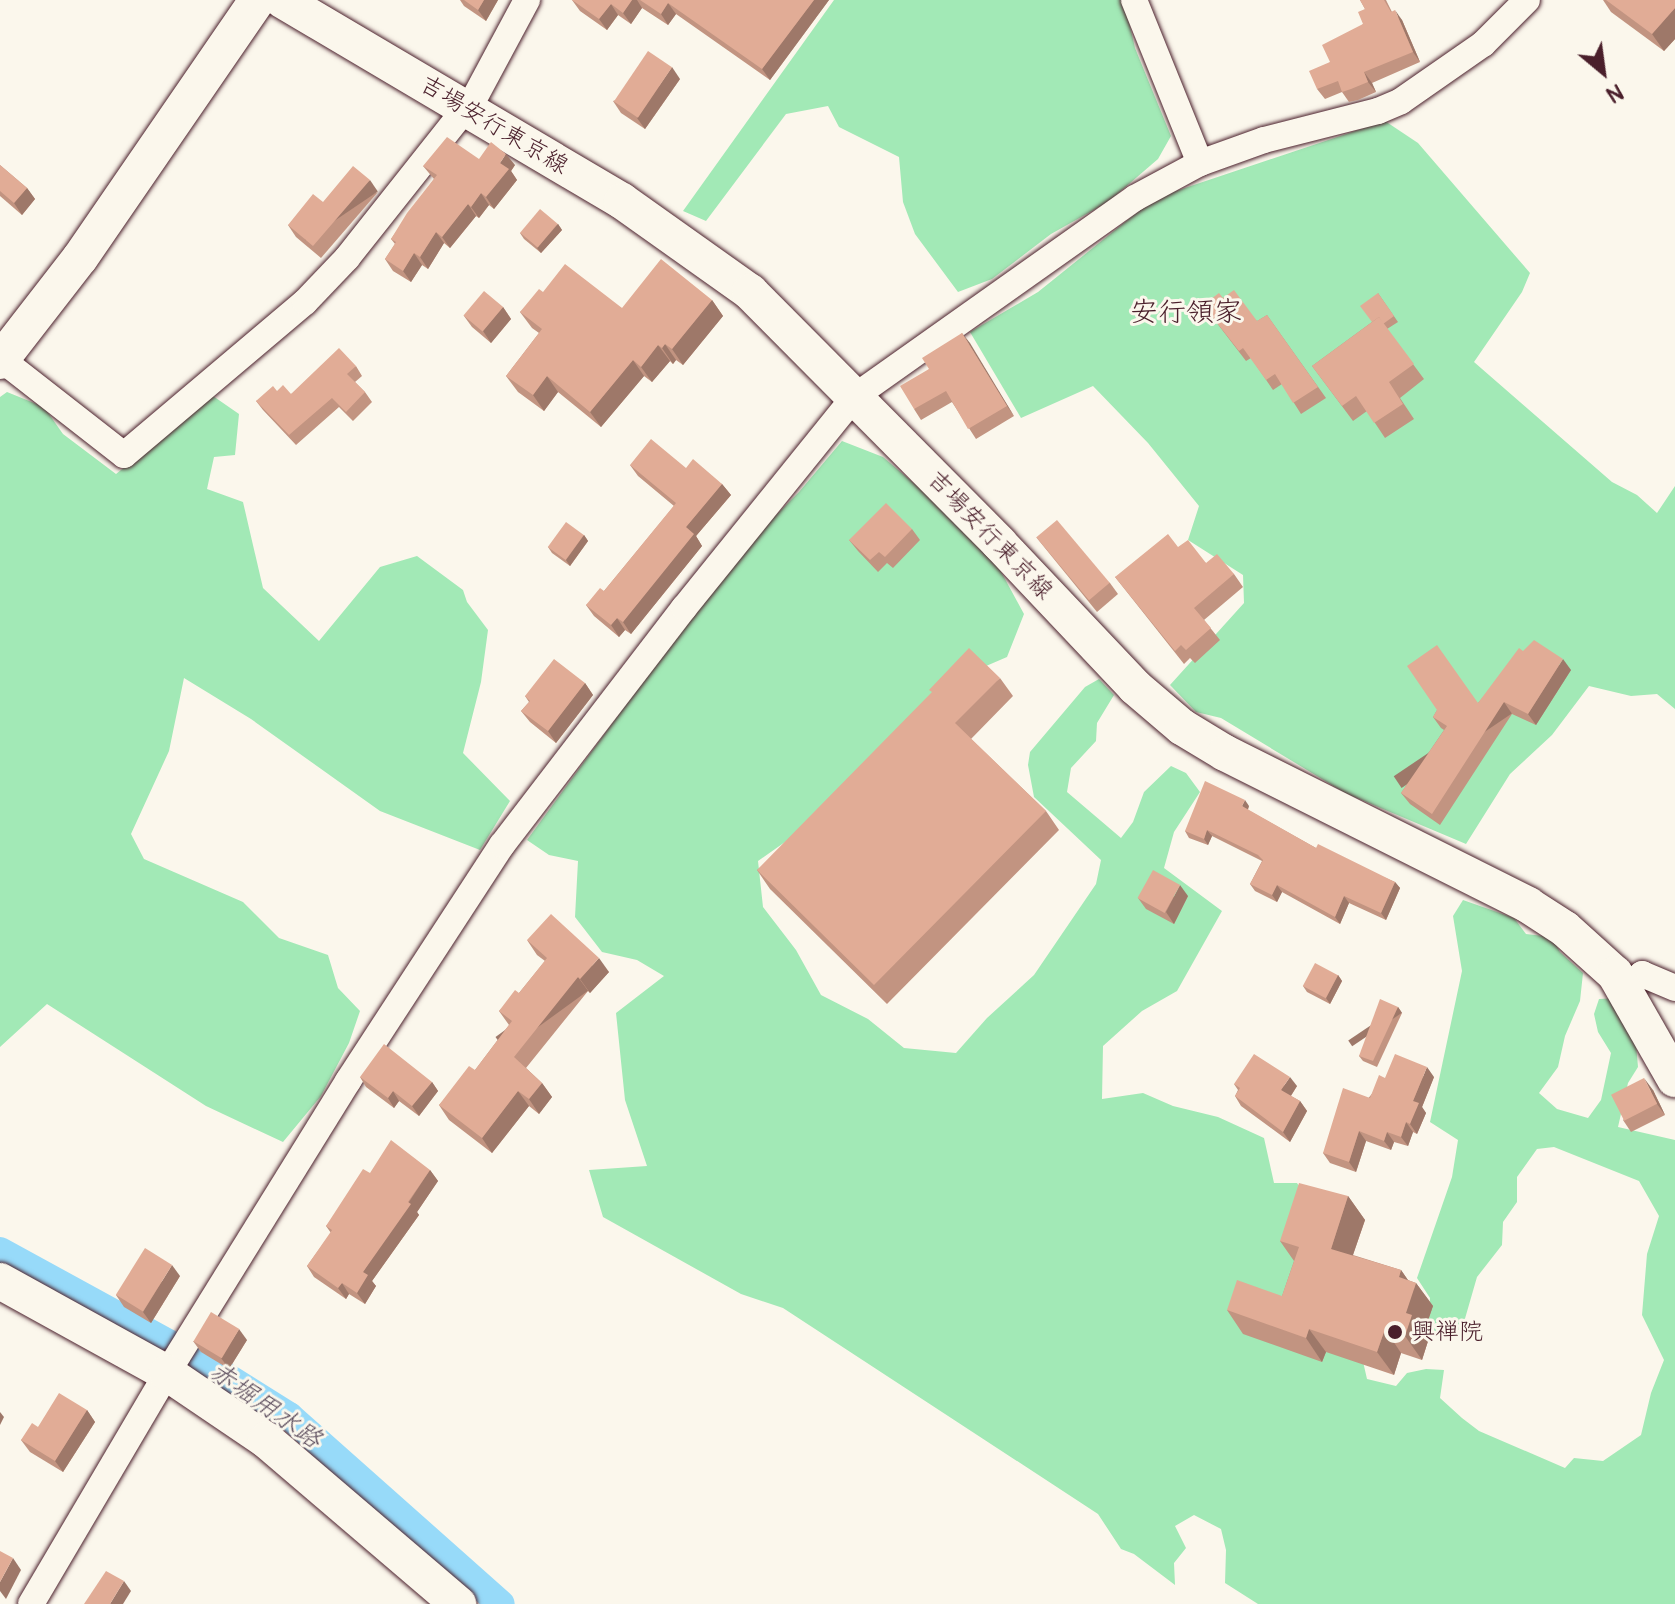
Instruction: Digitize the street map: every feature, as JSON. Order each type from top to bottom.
[{"type":"main road","points":[[1,360],[80,258],[257,0]]},
{"type":"main road","name":"吉場安行東京線","points":[[282,0],[622,201],[750,292],[999,543],[1135,687],[1182,727],[1225,753],[1528,905],[1588,947],[1625,989],[1675,1079]]},
{"type":"main road","points":[[0,1281],[167,1373],[266,1440],[443,1599]]},
{"type":"street","points":[[1,360],[124,455],[305,302],[347,258],[467,109],[527,0]]},
{"type":"street","points":[[1134,0],[1200,163]]},
{"type":"street","points":[[31,1604],[167,1373],[348,1081],[502,845],[684,608],[854,397],[1135,198],[1200,163],[1264,140],[1378,111],[1401,101],[1483,44],[1527,0]]},
{"type":"street","points":[[1625,989],[1642,974],[1675,988]]},
{"type":"green space","points":[[834,0],[1124,0],[1135,48],[1171,136],[1158,159],[1108,202],[1051,234],[992,279],[958,292],[915,234],[903,202],[899,157],[839,127],[828,106],[786,114],[706,221],[683,211]]},
{"type":"green space","points":[[1385,121],[1418,143],[1530,273],[1522,292],[1474,362],[1612,482],[1637,495],[1657,513],[1675,486],[1675,709],[1657,694],[1631,696],[1589,686],[1552,735],[1510,774],[1466,844],[1345,793],[1221,718],[1196,712],[1170,685],[1244,603],[1243,575],[1188,540],[1199,506],[1148,443],[1093,386],[1021,418],[970,332],[1038,292],[1155,198]]},
{"type":"green space","points":[[7,392],[44,407],[63,434],[116,474],[213,396],[239,414],[235,455],[214,457],[207,489],[243,502],[263,588],[319,641],[380,567],[417,556],[463,590],[467,602],[488,630],[481,682],[463,753],[510,801],[480,850],[380,811],[251,719],[184,678],[169,751],[131,834],[144,859],[243,902],[279,938],[328,955],[338,988],[360,1011],[349,1043],[321,1096],[283,1142],[206,1106],[47,1004],[0,1047],[0,397]]},
{"type":"green space","points":[[842,441],[883,457],[949,513],[999,568],[1024,614],[1007,657],[942,685],[812,823],[758,861],[763,907],[796,950],[821,995],[868,1019],[904,1048],[956,1053],[987,1018],[1034,975],[1096,884],[1101,860],[1034,797],[1028,765],[1030,752],[1085,687],[1099,679],[1114,695],[1097,723],[1096,741],[1071,768],[1067,792],[1121,838],[1133,822],[1144,792],[1171,766],[1186,773],[1200,792],[1174,832],[1164,868],[1222,911],[1177,991],[1142,1011],[1103,1046],[1102,1099],[1143,1093],[1173,1106],[1218,1117],[1264,1138],[1274,1183],[1297,1183],[1308,1199],[1359,1344],[1367,1379],[1396,1386],[1407,1373],[1426,1369],[1444,1370],[1440,1398],[1462,1418],[1479,1431],[1565,1468],[1574,1458],[1603,1461],[1641,1435],[1651,1393],[1664,1360],[1642,1315],[1647,1254],[1659,1216],[1639,1181],[1554,1147],[1537,1149],[1517,1177],[1517,1202],[1503,1222],[1502,1245],[1477,1277],[1462,1329],[1441,1334],[1428,1330],[1430,1298],[1417,1278],[1452,1177],[1458,1140],[1430,1122],[1462,971],[1453,916],[1463,900],[1514,918],[1526,934],[1552,937],[1560,952],[1583,973],[1580,1001],[1565,1036],[1558,1067],[1539,1093],[1557,1109],[1588,1118],[1601,1100],[1611,1053],[1598,1032],[1594,1014],[1599,999],[1618,998],[1636,1044],[1638,1067],[1628,1083],[1618,1127],[1675,1140],[1675,1604],[1258,1604],[1225,1583],[1226,1550],[1221,1529],[1194,1515],[1175,1526],[1186,1548],[1174,1563],[1175,1585],[1134,1554],[1121,1549],[1098,1514],[783,1308],[741,1294],[603,1217],[589,1170],[647,1166],[625,1100],[616,1013],[664,976],[637,960],[602,952],[575,917],[578,861],[549,855],[527,840],[733,558],[799,492]]},
{"type":"building","points":[[464,0],[484,0],[478,10]]},
{"type":"building","points":[[572,0],[632,0],[623,13],[611,4],[599,19]]},
{"type":"building","points":[[640,0],[814,0],[762,69],[668,3],[661,14]]},
{"type":"building","points":[[1360,0],[1384,0],[1391,12],[1395,10],[1413,52],[1364,72],[1368,82],[1351,89],[1342,92],[1338,81],[1317,89],[1309,71],[1330,62],[1322,45],[1363,24],[1358,12],[1365,9]]},
{"type":"building","points":[[1606,0],[1675,0],[1675,8],[1652,34]]},
{"type":"building","points":[[648,51],[672,67],[638,118],[614,102]]},
{"type":"building","points":[[447,137],[479,159],[491,142],[506,154],[500,163],[509,169],[486,197],[481,193],[471,207],[468,204],[442,237],[436,232],[420,257],[414,253],[403,271],[385,259],[396,242],[391,239],[437,175],[423,166]]},
{"type":"building","points":[[0,165],[27,188],[14,203],[0,191]]},
{"type":"building","points":[[353,166],[370,180],[313,246],[288,225],[313,194],[323,202]]},
{"type":"building","points":[[540,209],[558,224],[538,248],[520,233]]},
{"type":"building","points":[[661,259],[712,300],[672,349],[665,344],[662,348],[658,345],[641,367],[633,360],[590,412],[547,376],[533,395],[506,376],[542,329],[520,312],[539,289],[543,292],[565,264],[622,308]]},
{"type":"building","points":[[1234,290],[1257,321],[1267,315],[1318,387],[1293,403],[1275,374],[1266,380],[1243,348],[1239,351],[1203,305],[1219,293],[1223,298]]},
{"type":"building","points":[[484,291],[503,307],[483,332],[463,316]]},
{"type":"building","points":[[1378,293],[1394,316],[1383,324],[1379,317],[1372,322],[1360,306]]},
{"type":"building","points":[[1379,317],[1414,364],[1389,382],[1403,404],[1374,423],[1356,396],[1342,406],[1312,366]]},
{"type":"building","points":[[962,333],[1007,406],[968,429],[946,391],[914,409],[900,386],[929,369],[922,358]]},
{"type":"building","points":[[339,348],[356,366],[347,374],[365,392],[346,412],[332,398],[289,435],[256,401],[273,386],[277,391],[283,385],[291,394]]},
{"type":"building","points":[[651,439],[686,468],[693,459],[722,484],[686,527],[694,534],[623,622],[617,618],[611,625],[586,605],[600,588],[604,591],[676,503],[630,465]]},
{"type":"building","points":[[886,503],[912,529],[885,557],[879,552],[870,560],[849,540]]},
{"type":"building","points":[[1057,520],[1110,583],[1089,600],[1036,537]]},
{"type":"building","points":[[566,522],[584,535],[566,560],[548,547]]},
{"type":"building","points":[[1168,534],[1178,547],[1188,540],[1206,563],[1217,554],[1234,574],[1194,608],[1211,628],[1186,650],[1181,645],[1175,651],[1115,577]]},
{"type":"building","points":[[1534,640],[1563,659],[1528,714],[1504,702],[1432,814],[1401,793],[1447,726],[1433,717],[1437,710],[1407,666],[1437,645],[1478,703],[1519,648],[1523,651]]},
{"type":"building","points":[[969,648],[1000,678],[955,723],[1046,811],[874,985],[757,870],[932,692],[929,690]]},
{"type":"building","points":[[554,659],[585,683],[548,731],[521,711],[530,701],[525,696]]},
{"type":"building","points":[[1205,781],[1245,800],[1242,806],[1316,848],[1318,844],[1395,882],[1381,913],[1344,896],[1335,917],[1277,885],[1272,895],[1250,884],[1263,860],[1258,855],[1207,830],[1204,839],[1185,831]]},
{"type":"building","points":[[1153,870],[1180,885],[1165,913],[1137,898]]},
{"type":"building","points":[[551,914],[599,958],[580,979],[578,977],[514,1057],[542,1083],[529,1099],[518,1091],[482,1138],[439,1105],[469,1066],[475,1070],[512,1021],[499,1011],[515,990],[519,993],[547,958],[527,940]]},
{"type":"building","points":[[1315,963],[1338,975],[1326,998],[1303,986]]},
{"type":"building","points":[[1380,999],[1398,1007],[1373,1061],[1359,1056]]},
{"type":"building","points":[[384,1044],[432,1082],[412,1106],[393,1091],[388,1098],[360,1077]]},
{"type":"building","points":[[1254,1054],[1290,1077],[1281,1090],[1300,1101],[1283,1132],[1235,1096],[1240,1088],[1234,1084]]},
{"type":"building","points":[[1395,1054],[1427,1067],[1413,1101],[1419,1103],[1410,1124],[1406,1122],[1401,1137],[1387,1132],[1384,1141],[1359,1131],[1349,1162],[1323,1153],[1343,1088],[1370,1098],[1379,1075],[1385,1078]]},
{"type":"building","points":[[1644,1078],[1657,1104],[1624,1121],[1611,1095]]},
{"type":"building","points":[[391,1140],[430,1170],[408,1202],[411,1204],[363,1272],[368,1275],[357,1293],[342,1283],[338,1288],[307,1266],[332,1230],[326,1226],[363,1169],[370,1173]]},
{"type":"building","points":[[1299,1183],[1348,1196],[1331,1249],[1401,1270],[1399,1277],[1416,1283],[1406,1313],[1412,1315],[1405,1336],[1385,1329],[1377,1352],[1309,1329],[1306,1338],[1227,1310],[1237,1280],[1282,1296],[1299,1247],[1280,1241]]},
{"type":"building","points":[[145,1248],[172,1265],[143,1312],[116,1295]]},
{"type":"building","points":[[211,1312],[239,1329],[222,1358],[193,1341]]},
{"type":"building","points":[[59,1393],[87,1410],[55,1461],[21,1440],[32,1423],[38,1427]]},
{"type":"building","points":[[0,1551],[13,1558],[0,1582]]},
{"type":"building","points":[[106,1571],[124,1581],[110,1604],[84,1604]]},
{"type":"waterway","name":"赤堀用水路","points":[[0,1251],[208,1365],[289,1416],[501,1604]]},
{"type":"place","name":"興禅院","points":[[1395,1332]]},
{"type":"district","name":"安行領家","points":[[1186,313]]}]
